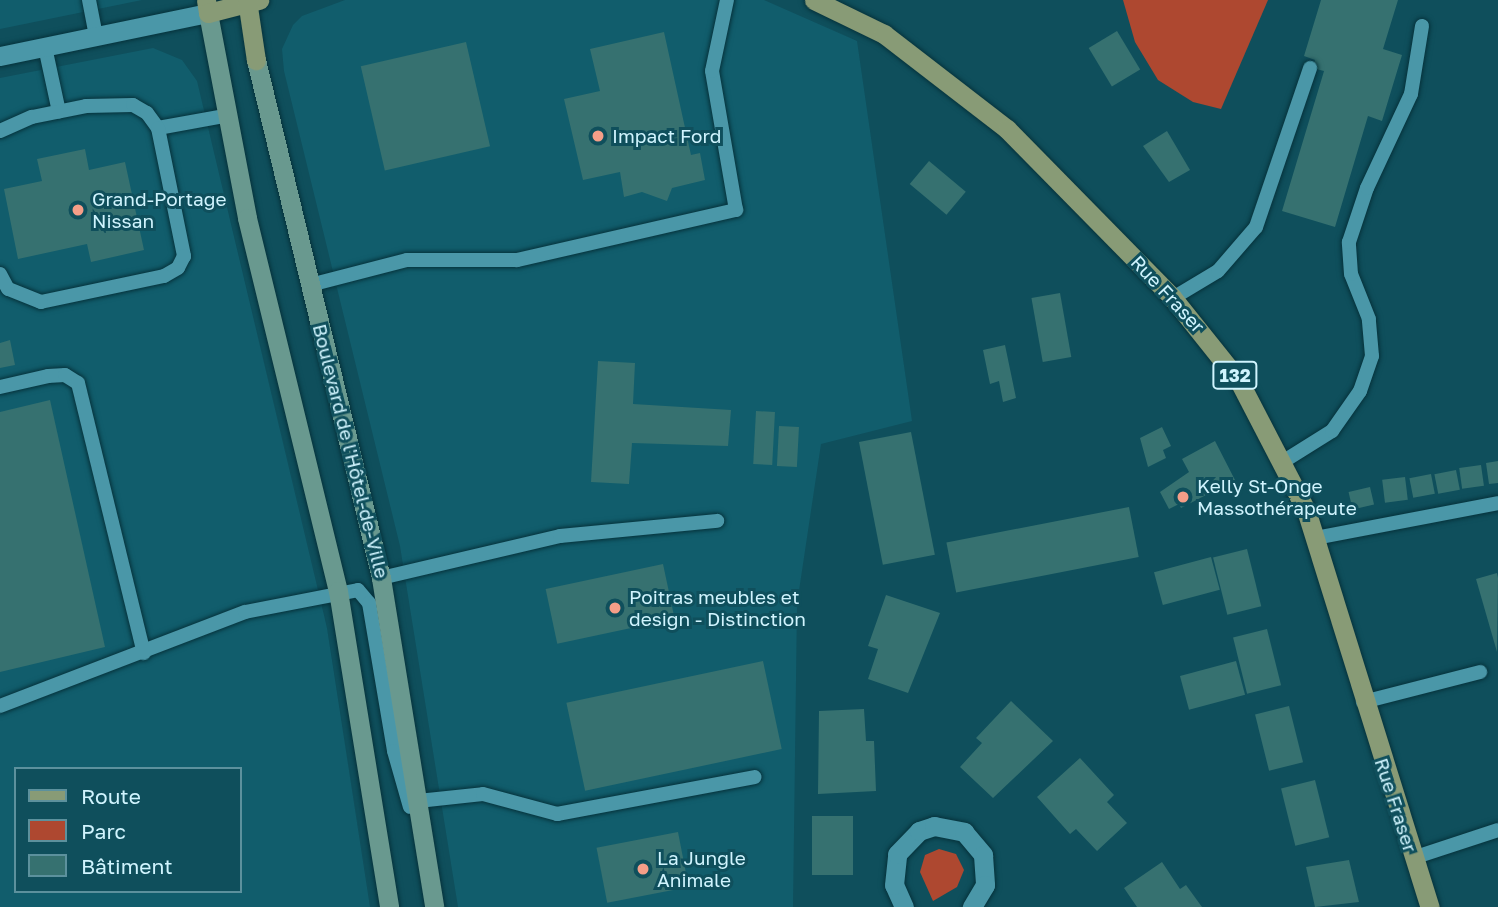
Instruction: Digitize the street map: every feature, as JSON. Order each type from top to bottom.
[{"type":"main road","name":"Rue Fraser","points":[[814,0],[884,34],[1007,128],[1173,298],[1239,381],[1284,461],[1315,538],[1363,702],[1430,907]]},
{"type":"main road","name":"Boulevard de l'Hôtel-de-Ville","points":[[251,1],[257,60],[382,578],[434,907]]},
{"type":"main road","points":[[251,1],[207,7],[225,116],[338,591],[389,907]]},
{"type":"street","points":[[0,56],[96,37],[207,7]]},
{"type":"street","points":[[904,907],[894,885],[897,853],[906,840],[934,826],[964,832],[983,855],[985,884],[972,907]]},
{"type":"lane","points":[[89,0],[96,37]]},
{"type":"lane","points":[[310,285],[407,260],[517,260],[736,210],[712,79],[727,0]]},
{"type":"lane","points":[[1284,461],[1332,431],[1360,391],[1372,356],[1369,319],[1351,274],[1349,242],[1367,188],[1411,94],[1422,26]]},
{"type":"lane","points":[[45,47],[59,112]]},
{"type":"lane","points":[[1173,298],[1217,271],[1256,227],[1310,68]]},
{"type":"lane","points":[[0,131],[9,124],[59,112],[133,105],[147,113],[158,128],[183,236],[184,256],[178,268],[164,276],[41,302],[8,289],[0,274]]},
{"type":"lane","points":[[158,128],[225,116]]},
{"type":"lane","points":[[0,387],[48,376],[65,375],[78,383],[144,653]]},
{"type":"lane","points":[[1315,538],[1498,503]]},
{"type":"lane","points":[[382,578],[560,536],[718,521]]},
{"type":"lane","points":[[0,706],[245,612],[338,591],[358,590],[369,603],[394,751],[428,863]]},
{"type":"lane","points":[[1363,702],[1480,672]]},
{"type":"lane","points":[[418,801],[483,794],[557,814],[755,777]]},
{"type":"lane","points":[[1413,858],[1498,830]]},
{"type":"shaded area","points":[[0,0],[142,0],[0,29]]},
{"type":"shaded area","points":[[345,0],[764,0],[857,41],[912,421],[821,444],[797,604],[793,907],[458,907],[400,546],[284,71],[282,49],[293,25],[302,16]]},
{"type":"shaded area","points":[[153,48],[182,60],[197,81],[327,628],[370,907],[0,907],[0,78]]},
{"type":"green space","points":[[1123,0],[1268,0],[1221,109],[1193,102],[1158,80],[1135,42]]},
{"type":"green space","points":[[939,849],[956,854],[964,870],[957,887],[933,901],[920,872],[925,855]]},
{"type":"building","points":[[1321,0],[1398,0],[1383,49],[1402,55],[1382,121],[1368,116],[1335,227],[1282,211],[1324,71],[1312,68],[1315,60],[1304,56]]},
{"type":"building","points":[[1117,31],[1140,70],[1112,87],[1089,48]]},
{"type":"building","points":[[664,32],[691,155],[700,153],[705,180],[672,188],[667,201],[642,192],[624,197],[620,172],[583,180],[564,99],[600,91],[590,49]]},
{"type":"building","points":[[466,42],[490,146],[385,171],[361,66]]},
{"type":"building","points":[[1167,131],[1190,170],[1169,182],[1143,146]]},
{"type":"building","points":[[85,149],[89,170],[125,162],[144,250],[91,262],[87,244],[18,259],[4,189],[42,181],[37,159]]},
{"type":"building","points":[[929,161],[966,192],[946,215],[910,184]]},
{"type":"building","points":[[1060,293],[1071,357],[1043,362],[1031,298]]},
{"type":"building","points":[[10,340],[15,365],[0,368],[0,343]]},
{"type":"building","points":[[1005,345],[1016,398],[1003,402],[999,381],[990,384],[983,350]]},
{"type":"building","points":[[598,361],[635,363],[633,404],[731,410],[728,446],[632,443],[629,484],[591,482]]},
{"type":"building","points":[[50,400],[105,647],[0,672],[0,412]]},
{"type":"building","points":[[756,411],[775,412],[772,465],[753,464]]},
{"type":"building","points":[[779,426],[799,427],[797,467],[777,466]]},
{"type":"building","points":[[1162,427],[1171,446],[1163,450],[1166,458],[1148,467],[1140,438]]},
{"type":"building","points":[[911,432],[935,555],[883,565],[859,442]]},
{"type":"building","points":[[1215,441],[1235,480],[1181,508],[1179,504],[1169,509],[1160,492],[1189,472],[1182,459]]},
{"type":"building","points":[[1498,461],[1498,483],[1489,484],[1486,463]]},
{"type":"building","points":[[1481,465],[1484,486],[1462,489],[1459,468]]},
{"type":"building","points":[[1456,470],[1460,490],[1438,494],[1434,474]]},
{"type":"building","points":[[1431,474],[1435,494],[1413,498],[1409,478]]},
{"type":"building","points":[[1405,477],[1408,500],[1385,503],[1382,480]]},
{"type":"building","points":[[1370,487],[1374,505],[1353,509],[1349,492]]},
{"type":"building","points":[[1129,507],[1139,557],[956,593],[946,542]]},
{"type":"building","points":[[1247,549],[1261,606],[1227,615],[1213,557]]},
{"type":"building","points":[[1211,557],[1220,590],[1163,605],[1154,572]]},
{"type":"building","points":[[663,564],[675,619],[557,644],[546,589]]},
{"type":"building","points":[[1497,573],[1498,578],[1497,652],[1476,579]]},
{"type":"building","points":[[886,595],[940,613],[908,693],[868,679],[878,649],[868,646]]},
{"type":"building","points":[[1267,629],[1281,685],[1247,694],[1233,637]]},
{"type":"building","points":[[763,661],[782,749],[585,791],[566,703]]},
{"type":"building","points":[[1236,661],[1245,695],[1189,710],[1180,676]]},
{"type":"building","points":[[1011,701],[1053,741],[993,798],[960,767],[982,743],[976,738]]},
{"type":"building","points":[[1289,706],[1303,762],[1269,771],[1255,714]]},
{"type":"building","points":[[864,709],[866,741],[874,741],[876,791],[818,794],[819,711]]},
{"type":"building","points":[[1080,758],[1114,795],[1107,802],[1127,823],[1097,851],[1076,829],[1070,834],[1037,797]]},
{"type":"building","points":[[1315,780],[1329,837],[1295,846],[1281,788]]},
{"type":"building","points":[[812,816],[853,816],[853,875],[812,875]]},
{"type":"building","points":[[678,832],[689,887],[607,903],[597,848]]},
{"type":"building","points":[[1349,860],[1359,902],[1315,907],[1306,867]]},
{"type":"building","points":[[1162,862],[1180,889],[1186,885],[1202,907],[1137,907],[1124,888]]},
{"type":"place","name":"Impact Ford","points":[[598,136]]},
{"type":"place","name":"Grand-Portage Nissan","points":[[78,210]]},
{"type":"place","name":"Kelly St-Onge Massothérapeute","points":[[1183,497]]},
{"type":"place","name":"Poitras meubles et design - Distinction","points":[[615,608]]},
{"type":"place","name":"La Jungle Animale","points":[[643,869]]}]
